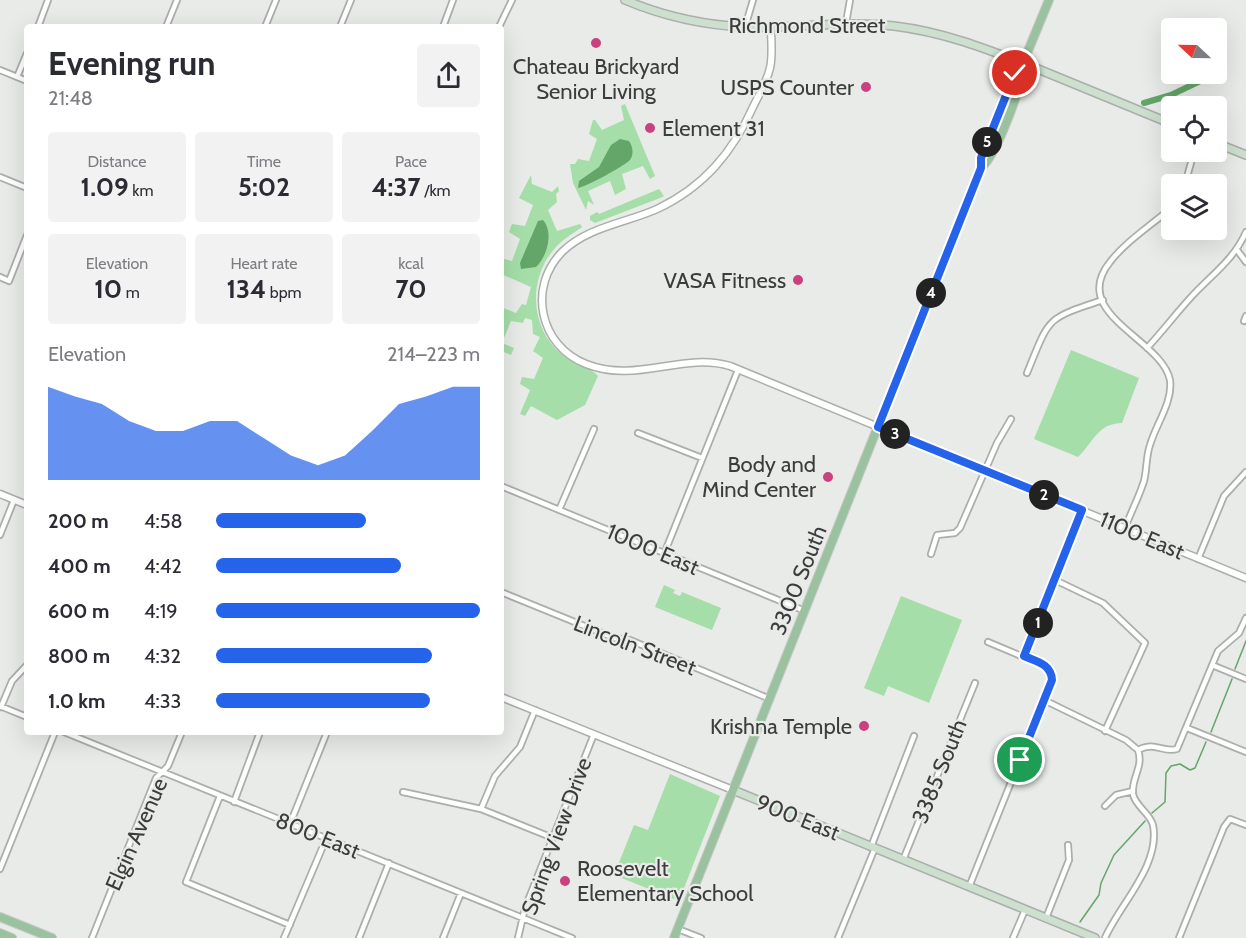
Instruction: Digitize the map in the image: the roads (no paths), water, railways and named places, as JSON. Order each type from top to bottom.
[{"type":"main road","name":"Richmond Street","points":[[625,0],[705,23],[745,27],[846,23],[894,26],[945,35],[1023,63],[1161,119]]},
{"type":"main road","name":"3300 South","points":[[674,938],[981,168],[989,161],[1023,76],[1023,63],[1049,0]]},
{"type":"main road","points":[[1227,147],[1246,155]]},
{"type":"main road","name":"900 East","points":[[733,790],[1095,938]]},
{"type":"main road","points":[[0,917],[52,938]]},
{"type":"main road","points":[[0,933],[12,938]]},
{"type":"street","points":[[39,24],[48,0]]},
{"type":"street","points":[[167,24],[177,0]]},
{"type":"street","points":[[266,24],[276,0]]},
{"type":"street","points":[[341,24],[351,0]]},
{"type":"street","points":[[443,24],[453,0]]},
{"type":"street","points":[[500,24],[512,0]]},
{"type":"street","points":[[745,27],[753,0]]},
{"type":"street","points":[[846,23],[850,0]]},
{"type":"street","name":"1100 East","points":[[771,27],[772,58],[766,79],[743,129],[722,161],[699,183],[676,199],[656,210],[587,235],[569,246],[551,266],[542,291],[542,310],[550,334],[561,349],[584,363],[623,372],[707,362],[738,369],[1246,578]]},
{"type":"street","points":[[17,77],[24,60]]},
{"type":"street","points":[[0,70],[24,80]]},
{"type":"street","points":[[0,177],[24,187]]},
{"type":"street","points":[[1125,528],[1144,480],[1150,444],[1170,392],[1166,368],[1109,314],[1103,300],[1102,280],[1109,262],[1161,217]]},
{"type":"street","points":[[1147,348],[1188,300],[1237,250],[1246,232]]},
{"type":"street","points":[[0,278],[9,281],[24,243]]},
{"type":"street","points":[[1237,250],[1246,262]]},
{"type":"street","points":[[1027,373],[1044,332],[1052,321],[1063,313],[1103,300]]},
{"type":"street","points":[[664,554],[738,369]]},
{"type":"street","points":[[931,554],[936,536],[959,530],[1011,418]]},
{"type":"street","points":[[559,510],[594,429]]},
{"type":"street","points":[[638,433],[702,458]]},
{"type":"street","points":[[1198,559],[1224,496],[1246,472]]},
{"type":"street","name":"1000 East","points":[[504,487],[805,611]]},
{"type":"street","points":[[0,494],[24,504]]},
{"type":"street","points":[[0,535],[14,500]]},
{"type":"street","points":[[1024,656],[1082,510]]},
{"type":"street","points":[[1055,580],[1095,597],[1145,643],[1105,730]]},
{"type":"street","name":"Lincoln Street","points":[[504,593],[614,638],[630,640],[681,660],[770,699]]},
{"type":"street","points":[[1138,750],[1150,744],[1167,750],[1177,749],[1221,647],[1239,633],[1246,618]]},
{"type":"street","points":[[969,887],[1052,680],[1051,672],[1045,666],[988,642]]},
{"type":"street","points":[[1212,665],[1246,679]]},
{"type":"street","points":[[24,668],[12,681],[0,706],[24,716]]},
{"type":"street","name":"3385 South","points":[[903,860],[975,683]]},
{"type":"street","name":"900 East","points":[[504,698],[733,790]]},
{"type":"street","points":[[1044,700],[1126,740],[1138,750],[1141,765],[1133,791],[1136,801],[1151,820],[1152,840],[1148,858],[1135,890],[1105,938]]},
{"type":"street","points":[[481,809],[495,776],[520,747],[535,710]]},
{"type":"street","points":[[1187,728],[1246,752]]},
{"type":"street","name":"Spring View Drive","points":[[518,938],[525,908],[594,734]]},
{"type":"street","points":[[0,869],[54,735]]},
{"type":"street","name":"800 East","points":[[72,735],[572,938]]},
{"type":"street","points":[[83,739],[85,735]]},
{"type":"street","name":"Elgin Avenue","points":[[92,938],[156,778],[168,766],[181,735]]},
{"type":"street","points":[[234,802],[259,735]]},
{"type":"street","points":[[290,824],[326,735]]},
{"type":"street","points":[[838,938],[914,736]]},
{"type":"street","points":[[1105,807],[1116,795],[1133,791]]},
{"type":"street","points":[[403,792],[481,809],[553,838]]},
{"type":"street","points":[[220,796],[186,882],[290,924]]},
{"type":"street","points":[[1179,938],[1224,827],[1230,819],[1246,825]]},
{"type":"street","points":[[284,938],[326,839]]},
{"type":"street","points":[[1046,919],[1069,860],[1068,844]]},
{"type":"street","points":[[359,938],[389,863]]},
{"type":"street","points":[[443,938],[461,893]]},
{"type":"street","points":[[1013,938],[1025,910]]},
{"type":"street","points":[[678,929],[701,938]]},
{"type":"waterway","points":[[1144,103],[1171,95],[1194,84]]},
{"type":"waterway","points":[[1235,669],[1246,641]]},
{"type":"waterway","points":[[1211,732],[1232,679]]},
{"type":"waterway","points":[[1152,813],[1165,802],[1166,773],[1171,766],[1180,764],[1190,770],[1195,768],[1206,742]]},
{"type":"waterway","points":[[1080,922],[1099,895],[1101,883],[1114,855],[1145,821]]},
{"type":"place","name":"Chateau Brickyard Senior Living","points":[[596,43]]},
{"type":"place","name":"USPS Counter","points":[[866,87]]},
{"type":"place","name":"Element 31","points":[[650,128]]},
{"type":"place","name":"VASA Fitness","points":[[798,280]]},
{"type":"place","name":"Body and Mind Center","points":[[828,477]]},
{"type":"place","name":"Krishna Temple","points":[[864,726]]},
{"type":"place","name":"Roosevelt Elementary School","points":[[565,881]]}]
